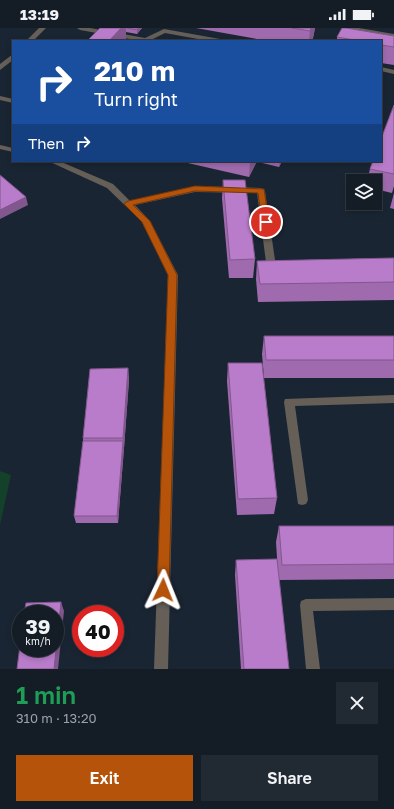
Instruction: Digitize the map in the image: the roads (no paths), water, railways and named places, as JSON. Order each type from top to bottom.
[{"type":"street","points":[[30,40],[43,28]]},
{"type":"street","points":[[80,28],[145,40],[164,31],[214,40]]},
{"type":"street","points":[[348,28],[394,36]]},
{"type":"street","points":[[0,68],[12,57]]},
{"type":"street","points":[[382,69],[394,72]]},
{"type":"street","points":[[0,98],[12,101]]},
{"type":"street","points":[[0,147],[12,150]]},
{"type":"street","points":[[54,162],[110,186],[146,221],[173,275],[161,669]]},
{"type":"street","points":[[128,204],[195,189],[261,191],[272,270],[287,270]]},
{"type":"street","points":[[302,500],[289,402],[394,399]]},
{"type":"street","points":[[313,669],[306,606],[394,604]]}]
